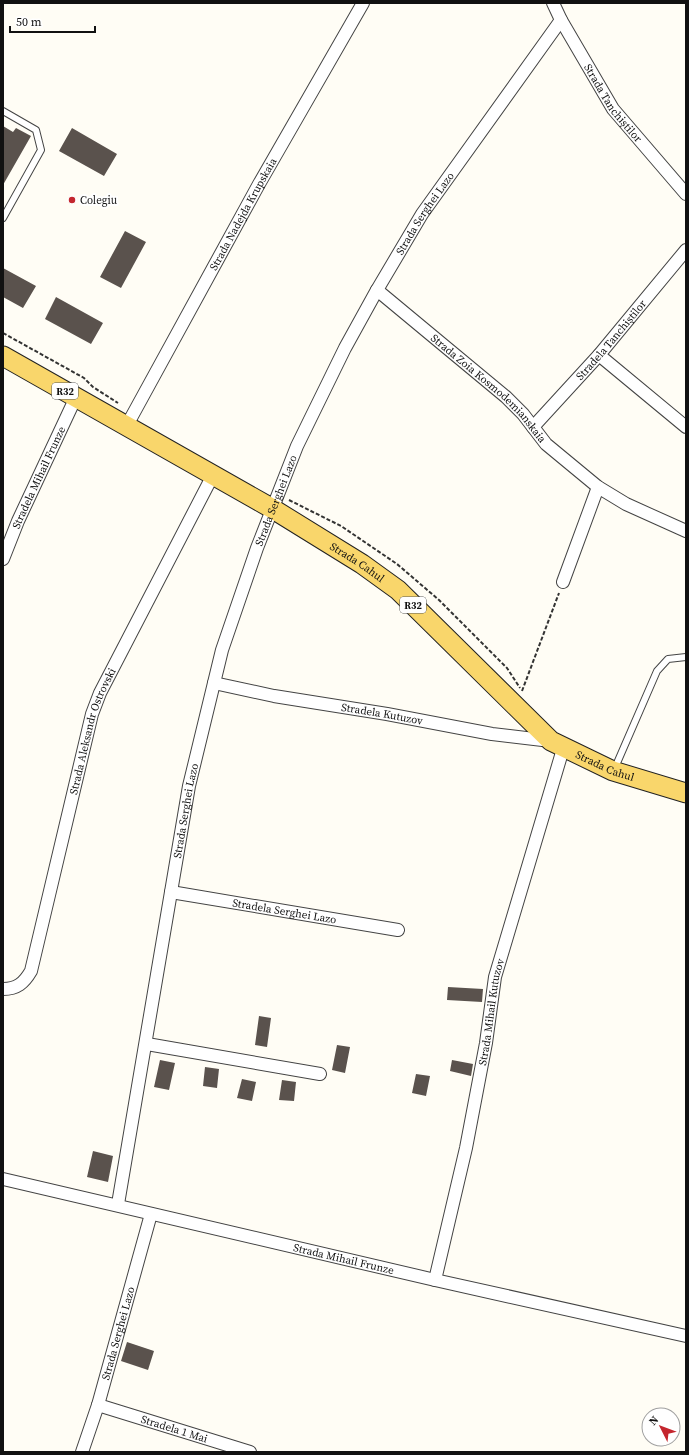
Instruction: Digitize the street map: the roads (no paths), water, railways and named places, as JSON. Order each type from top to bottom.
[{"type":"main road","name":"Strada Cahul","points":[[3,356],[329,542],[398,590],[557,745],[613,771],[686,793]]},
{"type":"street","name":"Strada Nadejda Krupskaia","points":[[126,427],[256,191],[363,3]]},
{"type":"street","name":"Strada Tanchiștilor","points":[[553,3],[561,20],[613,109],[686,194]]},
{"type":"street","name":"Strada Serghei Lazo","points":[[118,1204],[147,1044],[189,786],[222,650],[235,609],[297,446],[345,348],[377,290],[422,214],[561,20]]},
{"type":"street","name":"Stradela Tanchiștilor","points":[[533,428],[599,355],[686,250]]},
{"type":"street","name":"Strada Zoia Kosmodemianskaia","points":[[377,290],[506,397],[523,414],[546,444],[598,487],[626,504],[686,531]]},
{"type":"street","points":[[599,355],[686,427]]},
{"type":"street","name":"Stradela Mihail Frunze","points":[[3,559],[18,521],[76,397]]},
{"type":"street","name":"Strada Aleksandr Ostrovski","points":[[3,989],[13,988],[20,985],[26,980],[31,971],[92,714],[100,693],[213,475]]},
{"type":"street","points":[[563,582],[598,487]]},
{"type":"street","name":"Stradela Kutuzov","points":[[214,683],[274,696],[387,714],[557,745]]},
{"type":"street","name":"Strada Mihail Kutuzov","points":[[435,1280],[467,1141],[486,1043],[495,978],[557,745]]},
{"type":"street","name":"Stradela Serghei Lazo","points":[[171,892],[398,930]]},
{"type":"street","points":[[147,1044],[320,1074]]},
{"type":"street","name":"Strada Mihail Frunze","points":[[3,1178],[435,1280],[686,1336]]},
{"type":"street","name":"Strada Serghei Lazo","points":[[82,1452],[98,1405],[151,1214]]},
{"type":"street","name":"Stradela 1 Mai","points":[[98,1405],[250,1452]]},
{"type":"lane","points":[[3,111],[36,130],[41,150],[3,218]]},
{"type":"lane","points":[[613,771],[657,671],[668,659],[686,657]]},
{"type":"place","name":"Colegiu","points":[[72,200]]}]
